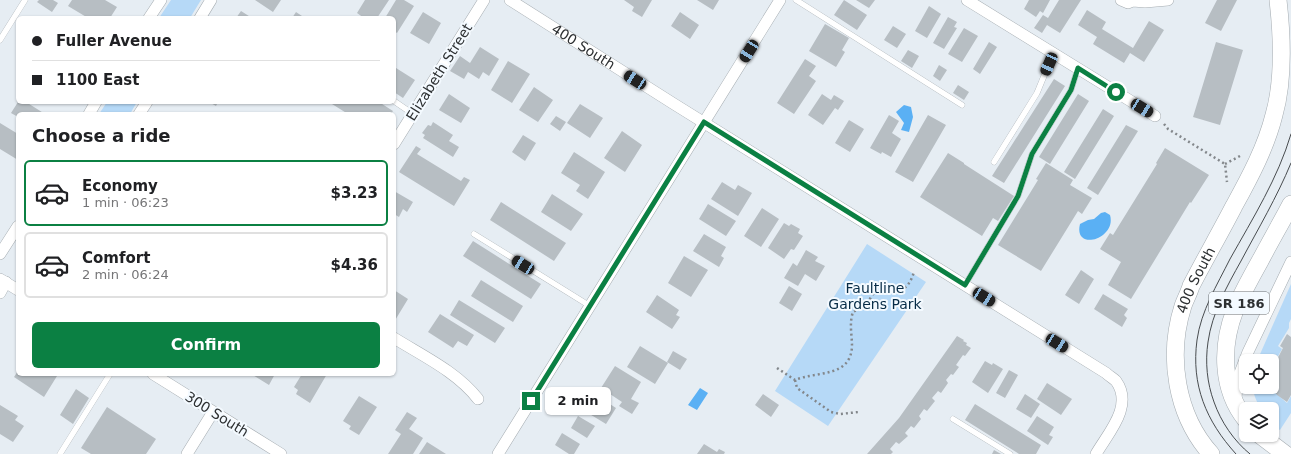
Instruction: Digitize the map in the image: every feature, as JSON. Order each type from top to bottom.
[{"type":"main road","name":"400 South","points":[[1211,454],[1194,430],[1184,408],[1179,388],[1176,361],[1178,329],[1183,307],[1191,286],[1254,168],[1267,139],[1275,113],[1280,81],[1281,49],[1278,0]]},
{"type":"main road","name":"SR 186","points":[[1239,409],[1228,388],[1225,363],[1227,335],[1235,310],[1249,281],[1291,204]]},
{"type":"main road","points":[[1269,442],[1285,454]]},
{"type":"street","points":[[150,16],[160,0]]},
{"type":"street","points":[[201,16],[211,0]]},
{"type":"street","name":"Elizabeth Street","points":[[396,141],[484,0]]},
{"type":"street","points":[[498,454],[780,0]]},
{"type":"street","points":[[966,0],[1155,116]]},
{"type":"street","points":[[1120,0],[1128,3],[1132,1],[1145,2],[1168,0]]},
{"type":"street","name":"400 South","points":[[516,2],[704,122],[1106,373],[1116,381],[1121,392],[1123,402],[1120,414],[1096,454]]},
{"type":"street","points":[[0,254],[16,229]]},
{"type":"street","points":[[1239,406],[1235,394],[1238,378],[1248,352],[1291,262]]},
{"type":"street","points":[[0,293],[3,280],[16,289]]},
{"type":"street","points":[[396,339],[450,372],[470,389],[478,399]]},
{"type":"street","name":"300 South","points":[[156,376],[281,454]]},
{"type":"street","points":[[187,454],[213,412]]},
{"type":"lane","points":[[0,40],[25,0]]},
{"type":"lane","points":[[796,0],[962,105]]},
{"type":"lane","points":[[994,162],[1037,93],[1054,54]]},
{"type":"lane","points":[[965,285],[1018,196],[1032,154],[1071,90],[1078,68]]},
{"type":"lane","points":[[396,102],[413,114]]},
{"type":"lane","points":[[474,234],[590,306]]},
{"type":"lane","points":[[60,454],[109,376]]},
{"type":"lane","points":[[953,419],[1010,454]]},
{"type":"path","points":[[1168,129],[1225,164]]},
{"type":"path","points":[[1225,164],[1240,156]]},
{"type":"path","points":[[1225,164],[1227,182]]},
{"type":"path","points":[[777,368],[796,380],[838,370],[846,364],[850,357],[852,348],[851,318],[853,312],[865,305],[877,291],[905,288],[914,272]]},
{"type":"path","points":[[796,380],[797,388],[831,412],[840,414],[860,412]]},
{"type":"green space","points":[[171,0],[201,0],[191,16],[160,16]]},
{"type":"green space","points":[[106,104],[136,104],[131,112],[100,112]]},
{"type":"green space","name":"Faultline Gardens Park","points":[[867,244],[926,282],[828,426],[775,391]]},
{"type":"green space","points":[[1291,284],[1291,319],[1289,328],[1278,346],[1282,349],[1279,354],[1260,354]]},
{"type":"green space","points":[[1254,394],[1276,394],[1287,403],[1291,396],[1291,413],[1280,430],[1279,402],[1257,402]]},
{"type":"water","points":[[904,105],[911,107],[913,117],[909,132],[901,130],[904,123],[896,112]]},
{"type":"water","points":[[1105,212],[1110,215],[1110,223],[1102,236],[1088,240],[1083,238],[1080,233],[1080,224],[1094,219],[1101,213]]},
{"type":"water","points":[[700,388],[708,393],[697,410],[688,405]]},
{"type":"building","points":[[39,0],[53,0],[58,3],[52,12],[37,2]]},
{"type":"building","points":[[72,0],[105,0],[117,7],[111,16],[85,16],[68,6]]},
{"type":"building","points":[[255,0],[281,0],[273,12]]},
{"type":"building","points":[[365,0],[389,0],[378,16],[361,16],[357,13]]},
{"type":"building","points":[[396,0],[404,0],[414,6],[397,33],[396,16],[386,16]]},
{"type":"building","points":[[624,0],[652,0],[642,17],[632,11],[634,7]]},
{"type":"building","points":[[697,0],[719,0],[713,10]]},
{"type":"building","points":[[844,0],[867,15],[857,30],[834,15]]},
{"type":"building","points":[[856,0],[875,0],[869,8]]},
{"type":"building","points":[[1029,0],[1050,0],[1043,13],[1040,11],[1036,17],[1024,9]]},
{"type":"building","points":[[1059,0],[1081,0],[1060,33],[1047,25],[1042,33],[1034,28],[1043,15],[1048,18]]},
{"type":"building","points":[[1217,0],[1237,0],[1221,31],[1205,23]]},
{"type":"building","points":[[929,6],[941,14],[927,38],[915,31]]},
{"type":"building","points":[[1087,10],[1106,22],[1102,29],[1133,48],[1149,21],[1164,30],[1144,62],[1130,53],[1124,63],[1093,44],[1097,37],[1078,25]]},
{"type":"building","points":[[241,11],[249,16],[237,16]]},
{"type":"building","points":[[296,12],[302,16],[293,16]]},
{"type":"building","points":[[423,12],[441,23],[429,44],[410,33]]},
{"type":"building","points":[[680,12],[699,25],[690,39],[671,26]]},
{"type":"building","points":[[948,17],[957,22],[954,27],[957,28],[944,49],[933,43]]},
{"type":"building","points":[[825,24],[849,38],[842,50],[845,52],[836,67],[809,51]]},
{"type":"building","points":[[893,26],[906,34],[897,48],[884,40]]},
{"type":"building","points":[[964,28],[978,36],[962,62],[948,54]]},
{"type":"building","points":[[989,42],[997,47],[980,74],[973,69]]},
{"type":"building","points":[[1216,42],[1243,50],[1220,125],[1193,117]]},
{"type":"building","points":[[480,47],[499,59],[489,76],[483,72],[479,79],[468,72],[464,79],[450,71],[460,56],[470,63]]},
{"type":"building","points":[[908,50],[919,56],[912,68],[901,61]]},
{"type":"building","points":[[805,59],[816,66],[809,76],[816,81],[794,114],[777,103]]},
{"type":"building","points":[[508,61],[530,74],[512,103],[491,90]]},
{"type":"building","points":[[939,65],[947,70],[940,81],[933,76]]},
{"type":"building","points":[[396,68],[415,80],[403,98],[396,93]]},
{"type":"building","points":[[1054,79],[1065,86],[1004,183],[992,176]]},
{"type":"building","points":[[958,85],[969,92],[964,100],[953,93]]},
{"type":"building","points":[[534,87],[553,100],[538,122],[519,110]]},
{"type":"building","points":[[449,94],[470,108],[461,123],[439,110]]},
{"type":"building","points":[[822,94],[831,100],[834,95],[844,101],[838,110],[835,108],[823,125],[808,115]]},
{"type":"building","points":[[1078,94],[1089,101],[1050,164],[1039,157]]},
{"type":"building","points":[[17,104],[29,104],[42,112],[16,112],[16,116],[11,113]]},
{"type":"building","points":[[332,104],[382,104],[393,111],[392,112],[345,112]]},
{"type":"building","points":[[580,104],[603,118],[590,138],[567,123]]},
{"type":"building","points":[[1103,109],[1114,116],[1075,179],[1064,172]]},
{"type":"building","points":[[889,115],[899,121],[892,133],[901,139],[891,157],[870,148]]},
{"type":"building","points":[[928,115],[946,125],[913,182],[895,172]]},
{"type":"building","points":[[556,116],[566,122],[560,131],[550,124]]},
{"type":"building","points":[[849,120],[864,129],[850,152],[835,143]]},
{"type":"building","points":[[433,122],[453,135],[449,141],[459,147],[453,157],[423,138],[425,135],[422,133],[428,125],[431,126]]},
{"type":"building","points":[[0,123],[16,133],[16,159],[0,149]]},
{"type":"building","points":[[1126,125],[1138,131],[1098,195],[1087,188]]},
{"type":"building","points":[[622,131],[642,145],[625,172],[604,158]]},
{"type":"building","points":[[523,135],[536,143],[525,161],[512,152]]},
{"type":"building","points":[[416,146],[421,149],[417,154],[461,181],[464,177],[470,180],[454,206],[399,172]]},
{"type":"building","points":[[1165,148],[1209,175],[1191,203],[1190,202],[1131,299],[1108,285],[1121,262],[1100,249],[1110,233],[1113,235],[1157,164],[1156,163]]},
{"type":"building","points":[[574,152],[605,172],[588,199],[576,191],[580,185],[561,173]]},
{"type":"building","points":[[948,153],[1014,196],[998,221],[993,218],[982,236],[920,197]]},
{"type":"building","points":[[1046,163],[1073,180],[1070,185],[1092,198],[1082,214],[1078,211],[1041,271],[998,245],[1038,180],[1036,179]]},
{"type":"building","points":[[722,182],[735,190],[738,185],[752,193],[738,216],[711,199]]},
{"type":"building","points":[[396,192],[413,202],[407,212],[403,209],[399,217],[396,215]]},
{"type":"building","points":[[552,194],[583,214],[571,231],[541,212]]},
{"type":"building","points":[[501,202],[566,243],[554,261],[490,220]]},
{"type":"building","points":[[708,204],[736,221],[726,236],[699,219]]},
{"type":"building","points":[[762,208],[779,219],[761,247],[744,236]]},
{"type":"building","points":[[784,223],[789,226],[791,224],[800,229],[798,233],[803,236],[794,250],[791,249],[784,259],[768,248]]},
{"type":"building","points":[[704,234],[726,247],[721,256],[724,258],[719,267],[693,251]]},
{"type":"building","points":[[473,241],[541,284],[531,299],[463,256]]},
{"type":"building","points":[[806,250],[818,257],[815,261],[825,266],[816,281],[805,274],[798,286],[784,278],[793,263],[797,266]]},
{"type":"building","points":[[684,256],[708,270],[691,297],[668,283]]},
{"type":"building","points":[[1081,270],[1094,279],[1079,304],[1065,295]]},
{"type":"building","points":[[481,280],[523,306],[513,322],[471,296]]},
{"type":"building","points":[[789,286],[802,294],[792,311],[779,303]]},
{"type":"building","points":[[396,291],[408,299],[396,319]]},
{"type":"building","points":[[1103,294],[1128,309],[1124,315],[1127,318],[1122,327],[1094,309]]},
{"type":"building","points":[[657,295],[679,310],[676,315],[680,317],[672,329],[646,312]]},
{"type":"building","points":[[459,300],[505,328],[495,343],[450,315]]},
{"type":"building","points":[[440,314],[474,335],[467,346],[458,341],[453,348],[428,332]]},
{"type":"building","points":[[1287,334],[1291,337],[1291,395],[1287,402],[1276,394],[1279,394],[1279,356],[1283,348],[1280,346]]},
{"type":"building","points":[[957,336],[964,340],[963,341],[967,343],[966,345],[971,348],[965,356],[963,355],[956,365],[959,367],[953,375],[951,374],[946,380],[948,383],[941,393],[938,391],[932,398],[935,401],[927,411],[924,409],[919,416],[921,419],[914,428],[911,426],[905,433],[908,436],[899,444],[896,442],[890,449],[893,452],[891,454],[867,454],[899,418]]},
{"type":"building","points":[[640,346],[668,363],[655,384],[627,367]]},
{"type":"building","points":[[673,351],[687,359],[680,370],[667,362]]},
{"type":"building","points":[[985,361],[992,365],[993,363],[1003,369],[988,393],[972,382]]},
{"type":"building","points":[[615,366],[641,382],[631,399],[639,403],[632,414],[619,406],[622,402],[601,388]]},
{"type":"building","points":[[1009,370],[1018,375],[1005,398],[996,393]]},
{"type":"building","points":[[16,374],[16,376],[57,376],[44,397],[14,377]]},
{"type":"building","points":[[254,376],[274,376],[269,385]]},
{"type":"building","points":[[301,376],[326,376],[310,403],[296,394],[298,390],[294,387]]},
{"type":"building","points":[[1047,383],[1072,399],[1061,415],[1037,399]]},
{"type":"building","points":[[76,389],[89,398],[73,424],[60,415]]},
{"type":"building","points":[[593,393],[616,408],[606,424],[583,410]]},
{"type":"building","points":[[763,394],[779,405],[771,417],[755,405]]},
{"type":"building","points":[[1025,394],[1040,404],[1031,418],[1016,409]]},
{"type":"building","points":[[359,396],[377,407],[359,435],[349,429],[351,426],[343,421]]},
{"type":"building","points":[[975,404],[1041,445],[1036,454],[1019,454],[965,420]]},
{"type":"building","points":[[0,405],[18,416],[15,420],[24,426],[13,442],[0,434]]},
{"type":"building","points":[[107,407],[156,439],[146,454],[91,454],[81,448]]},
{"type":"building","points":[[407,412],[417,418],[409,429],[423,438],[413,454],[388,454],[401,434],[395,430]]},
{"type":"building","points":[[578,416],[595,426],[587,438],[571,428]]},
{"type":"building","points":[[1037,416],[1054,427],[1049,435],[1053,437],[1048,445],[1027,431]]},
{"type":"building","points":[[562,433],[580,444],[574,454],[569,454],[555,445]]},
{"type":"building","points":[[427,442],[446,454],[419,454]]},
{"type":"building","points":[[704,444],[717,452],[719,449],[725,452],[724,454],[697,454]]},
{"type":"building","points":[[994,450],[1001,454],[992,454]]},
{"type":"tram line","points":[[1236,454],[1216,429],[1203,402],[1196,372],[1197,340],[1202,319],[1210,298],[1272,182],[1286,150],[1291,134]]},
{"type":"tram line","points":[[1250,454],[1229,431],[1220,417],[1214,402],[1207,372],[1208,342],[1213,321],[1230,280],[1274,201],[1291,163]]},
{"type":"route","points":[[531,401],[704,122],[965,285],[1018,196],[1032,154],[1071,90],[1078,68],[1116,92]]}]
